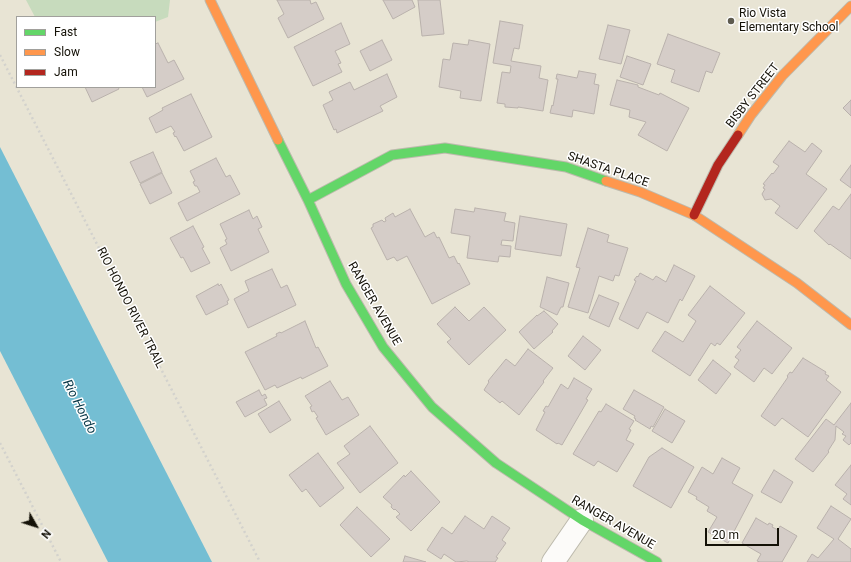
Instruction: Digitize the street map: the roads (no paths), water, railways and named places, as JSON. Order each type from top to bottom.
[{"type":"street","name":"RANGER AVENUE","points":[[210,0],[308,200],[346,284],[383,347],[432,407],[496,463],[582,520],[657,562]]},
{"type":"street","name":"BISBY STREET","points":[[694,215],[718,165],[751,115],[782,76],[851,6]]},
{"type":"street","name":"SHASTA PLACE","points":[[308,200],[392,155],[445,148],[566,167],[640,192],[694,215],[797,283],[851,325]]},
{"type":"street","points":[[553,562],[582,520]]},
{"type":"water","name":"Rio Hondo","points":[[0,147],[212,562],[108,562],[0,351]]},
{"type":"place","name":"Rio Vista Elementary School","points":[[731,21]]}]
